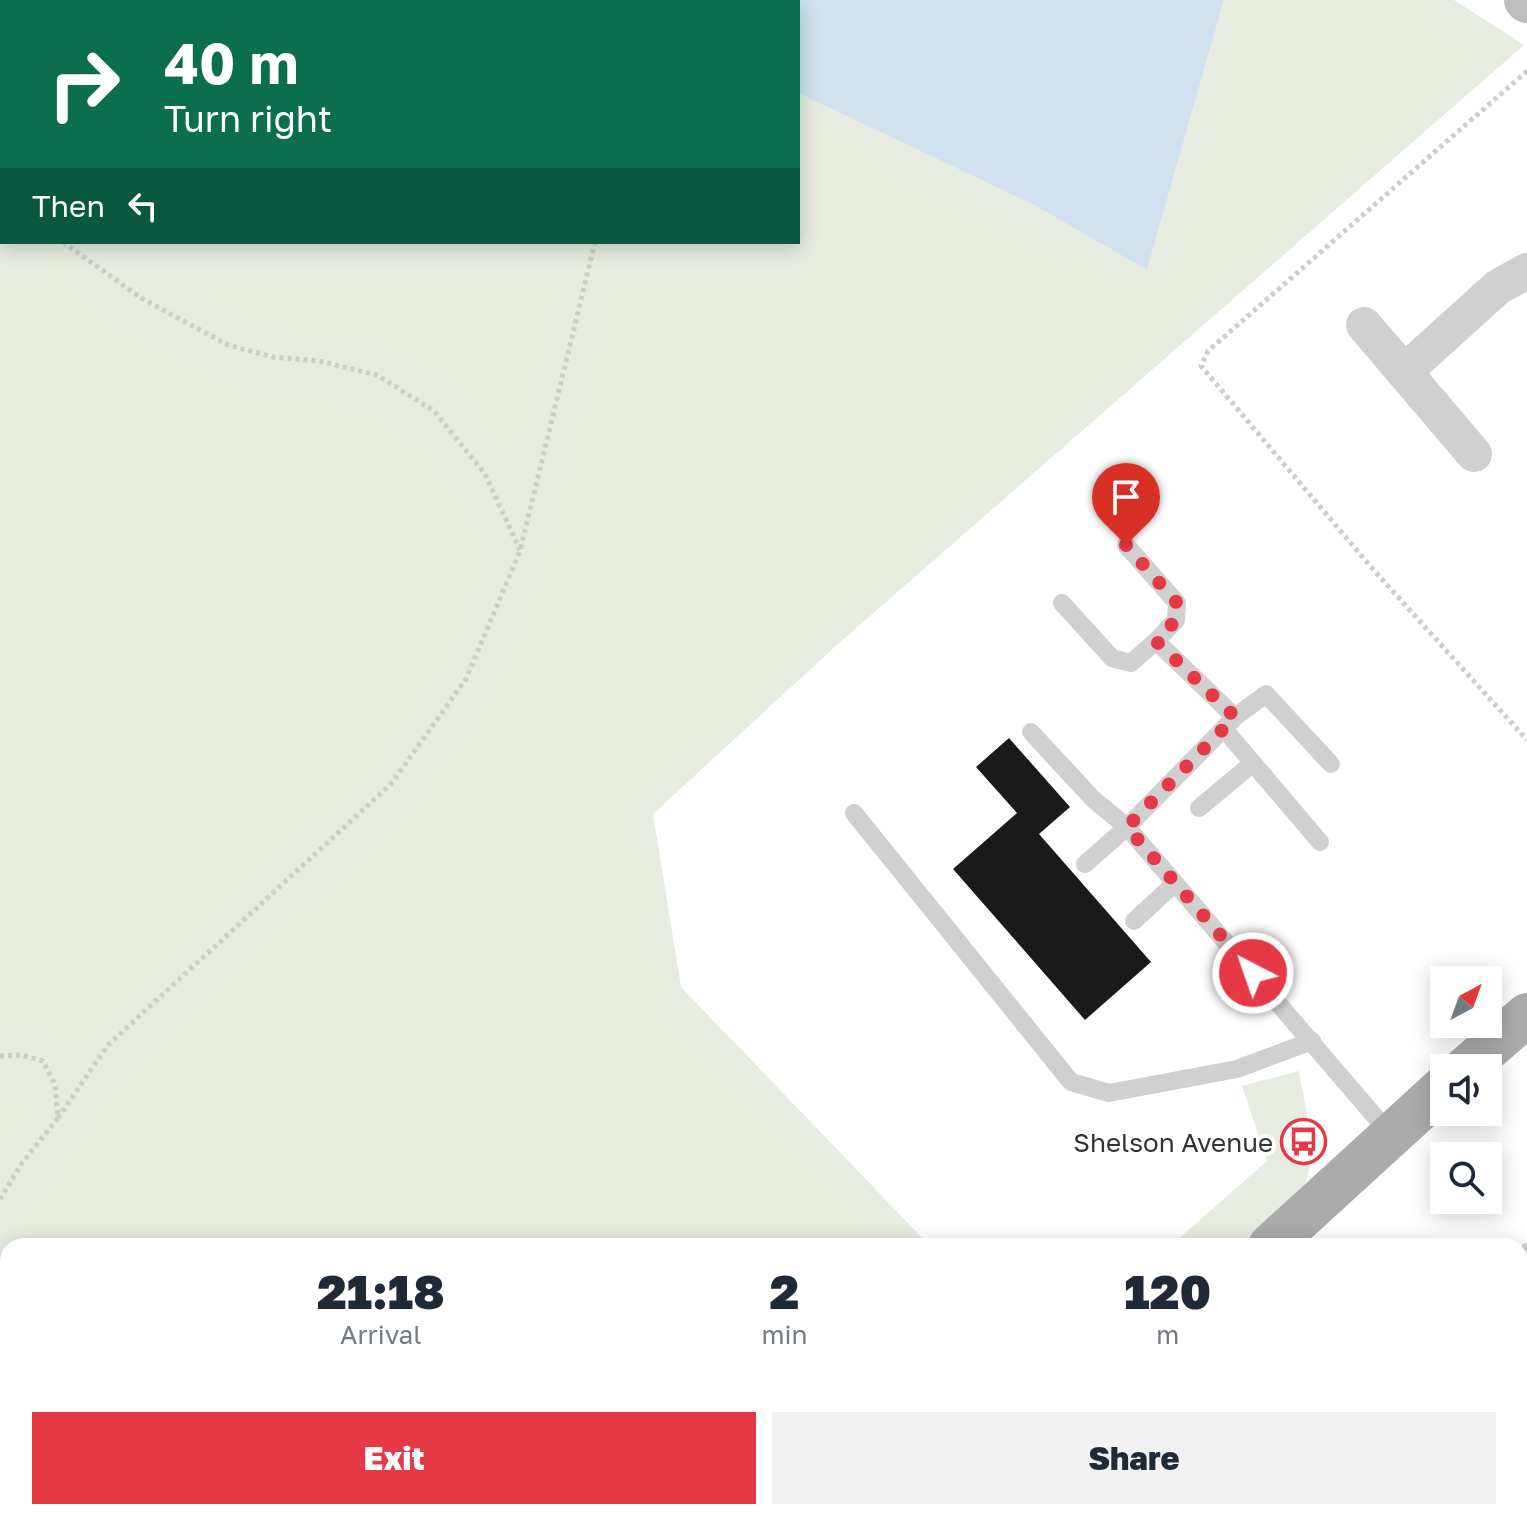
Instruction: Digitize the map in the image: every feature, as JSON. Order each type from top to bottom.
[{"type":"main road","points":[[1482,1054],[1527,1015]]},
{"type":"main road","points":[[1287,1238],[1390,1134],[1430,1099]]},
{"type":"street","points":[[1404,372],[1498,287],[1527,271]]},
{"type":"street","points":[[1364,325],[1474,454]]},
{"type":"lane","points":[[1062,603],[1112,658],[1131,663],[1156,641],[1176,620],[1177,603],[1126,545]]},
{"type":"lane","points":[[1156,641],[1229,723],[1253,763],[1320,842]]},
{"type":"lane","points":[[1085,864],[1127,827],[1229,723],[1266,694],[1331,764]]},
{"type":"lane","points":[[1031,732],[1093,799],[1127,827],[1390,1134]]},
{"type":"lane","points":[[1199,808],[1253,763]]},
{"type":"lane","points":[[854,813],[1071,1082],[1109,1093],[1237,1069],[1312,1041]]},
{"type":"lane","points":[[1134,921],[1175,883]]},
{"type":"path","points":[[1527,71],[1208,351],[1201,366],[1371,567],[1527,740]]},
{"type":"path","points":[[66,244],[141,298],[228,345],[273,357],[319,361],[377,375],[434,411],[485,474],[520,551]]},
{"type":"path","points":[[0,1199],[22,1163],[58,1118],[108,1045],[391,784],[466,679],[520,551],[595,244]]},
{"type":"path","points":[[0,1056],[21,1055],[43,1061],[55,1085],[58,1118]]},
{"type":"shaded area","points":[[1224,0],[1454,0],[1524,45],[838,644],[653,814],[681,987],[922,1238],[0,1238],[0,244],[800,244],[800,94],[1034,205],[1147,270]]},
{"type":"shaded area","points":[[1299,1071],[1311,1153],[1305,1184],[1292,1205],[1255,1238],[1179,1238],[1267,1161],[1242,1086]]},
{"type":"water","points":[[800,0],[1224,0],[1147,270],[1034,205],[800,94]]},
{"type":"building","points":[[1009,738],[1070,807],[1039,834],[1151,962],[1085,1020],[953,869],[1017,813],[976,767]]},
{"type":"place","name":"Shelson Avenue","points":[[1304,1142]]},
{"type":"route","points":[[1126,545],[1177,603],[1176,620],[1156,641],[1235,717],[1127,827],[1253,973]]}]
